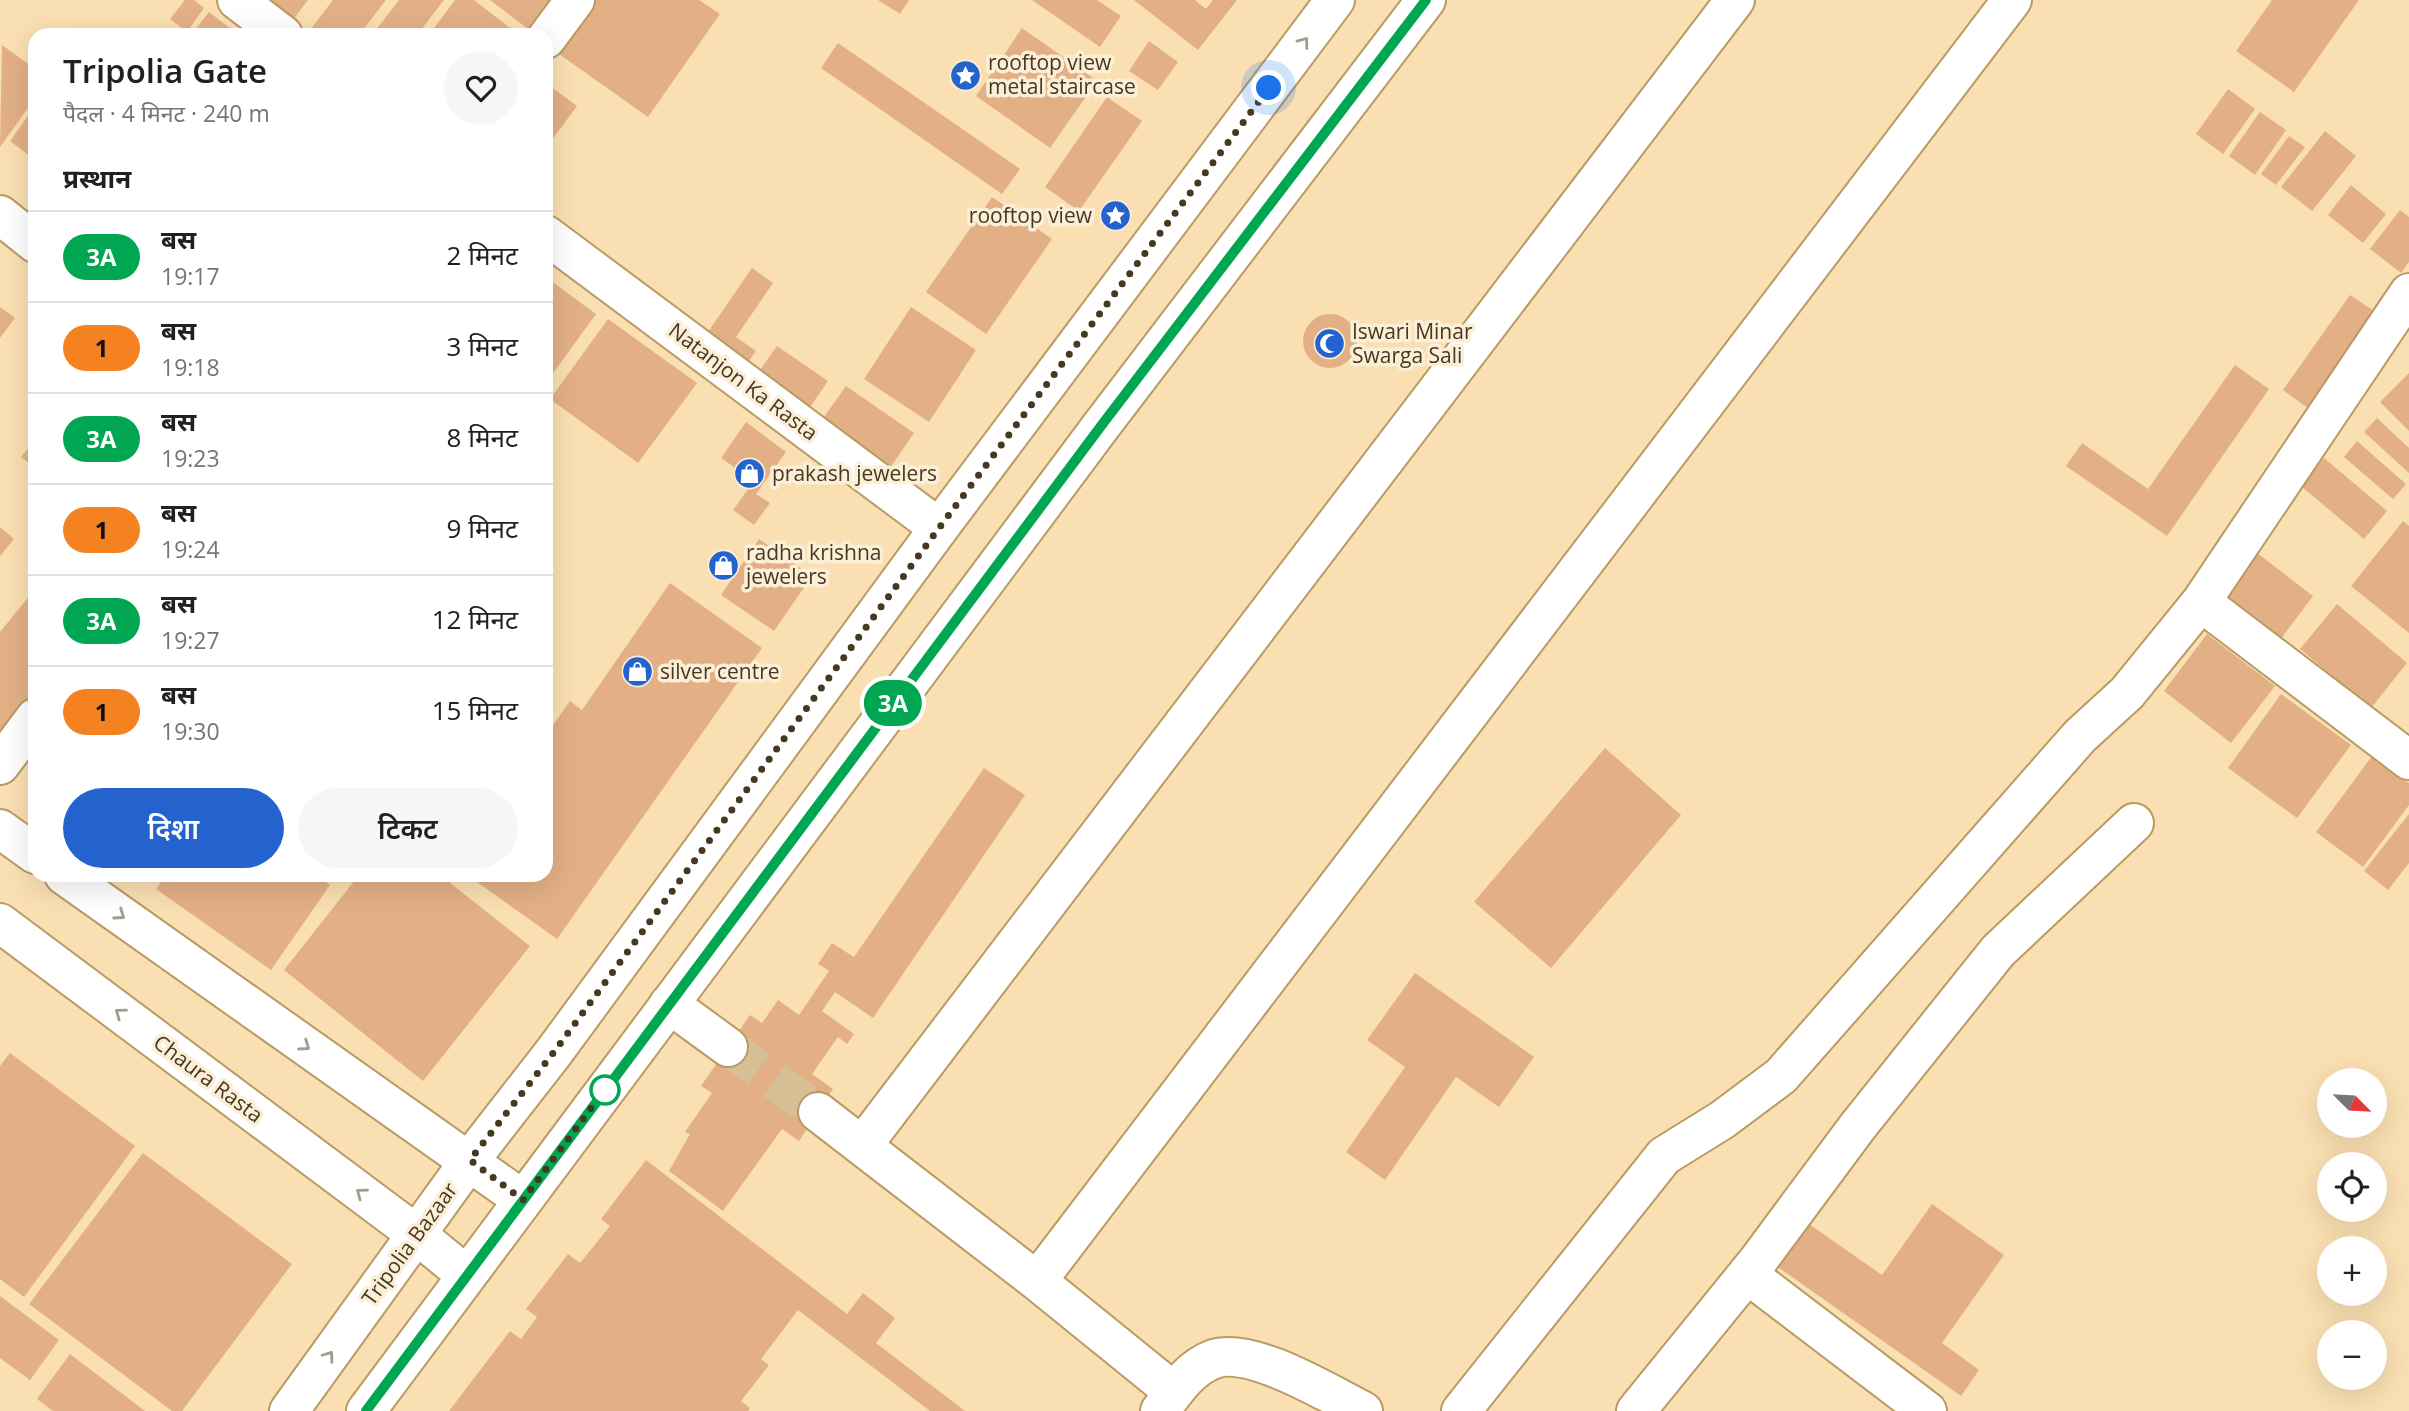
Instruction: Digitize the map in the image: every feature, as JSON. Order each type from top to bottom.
[{"type":"main road","points":[[237,0],[274,28]]},
{"type":"main road","points":[[553,30],[575,0]]},
{"type":"main road","name":"Tripolia Bazaar","points":[[289,1411],[470,1160],[554,1052],[939,528],[1335,0]]},
{"type":"main road","points":[[366,1411],[1101,426],[1426,0]]},
{"type":"main road","points":[[862,1146],[1735,0]]},
{"type":"main road","points":[[1037,1281],[2011,0]]},
{"type":"main road","points":[[0,215],[28,237]]},
{"type":"main road","name":"Natanjon Ka Rasta","points":[[553,240],[939,528]]},
{"type":"main road","points":[[1461,1411],[1664,1156],[1722,1119],[1781,1076],[2080,736],[2127,693],[2201,602],[2409,293]]},
{"type":"main road","points":[[2201,602],[2409,760]]},
{"type":"main road","points":[[0,765],[28,727]]},
{"type":"main road","points":[[1636,1411],[1998,951],[2134,823]]},
{"type":"main road","points":[[0,829],[28,849]]},
{"type":"main road","points":[[74,882],[523,1200]]},
{"type":"main road","name":"Chaura Rasta","points":[[0,923],[416,1234],[466,1275]]},
{"type":"main road","points":[[669,1004],[728,1047]]},
{"type":"main road","points":[[818,1112],[1037,1281],[1167,1402],[1184,1378],[1214,1359],[1264,1361],[1363,1411]]},
{"type":"main road","points":[[1746,1274],[1927,1411]]},
{"type":"building","points":[[185,0],[194,0],[204,8],[190,28],[182,28],[170,19]]},
{"type":"building","points":[[258,0],[308,0],[290,24]]},
{"type":"building","points":[[333,0],[386,0],[364,28],[312,28]]},
{"type":"building","points":[[399,0],[444,0],[422,28],[377,28]]},
{"type":"building","points":[[455,0],[474,0],[510,28],[434,28]]},
{"type":"building","points":[[490,0],[564,0],[542,28],[527,28]]},
{"type":"building","points":[[596,0],[699,0],[720,14],[648,117],[559,54]]},
{"type":"building","points":[[878,0],[909,0],[900,14]]},
{"type":"building","points":[[1032,0],[1097,0],[1121,16],[1100,47]]},
{"type":"building","points":[[1134,0],[1195,0],[1206,9],[1213,0],[1237,0],[1198,50]]},
{"type":"building","points":[[2272,0],[2359,0],[2294,92],[2236,51]]},
{"type":"building","points":[[209,12],[230,28],[196,28]]},
{"type":"building","points":[[1022,28],[1097,81],[1050,148],[976,96]]},
{"type":"building","points":[[1149,41],[1178,62],[1158,90],[1129,71]]},
{"type":"building","points":[[838,43],[1020,169],[1002,194],[821,68]]},
{"type":"building","points":[[2,45],[28,64],[28,108],[0,147]]},
{"type":"building","points":[[553,88],[577,106],[553,139]]},
{"type":"building","points":[[2228,89],[2255,109],[2223,154],[2196,134]]},
{"type":"building","points":[[1107,97],[1142,121],[1079,211],[1045,187]]},
{"type":"building","points":[[2260,112],[2286,130],[2255,175],[2229,156]]},
{"type":"building","points":[[28,116],[28,155],[10,141]]},
{"type":"building","points":[[2325,131],[2356,156],[2312,211],[2281,187]]},
{"type":"building","points":[[2289,136],[2305,147],[2276,185],[2261,174]]},
{"type":"building","points":[[2351,185],[2386,214],[2363,243],[2328,215]]},
{"type":"building","points":[[992,197],[1052,239],[986,334],[926,292]]},
{"type":"building","points":[[2400,210],[2409,217],[2409,262],[2401,273],[2370,249]]},
{"type":"building","points":[[752,268],[773,283],[736,337],[756,351],[742,371],[701,342]]},
{"type":"building","points":[[553,282],[596,314],[553,373]]},
{"type":"building","points":[[2350,295],[2377,313],[2309,409],[2283,390]]},
{"type":"building","points":[[0,307],[15,318],[0,338]]},
{"type":"building","points":[[911,307],[976,350],[929,422],[864,379]]},
{"type":"building","points":[[1330,314],[1349,322],[1357,341],[1349,360],[1330,368],[1311,360],[1303,341],[1311,322]]},
{"type":"building","points":[[608,319],[697,383],[638,463],[553,401],[553,395]]},
{"type":"building","points":[[777,346],[828,381],[806,413],[755,377]]},
{"type":"building","points":[[2235,365],[2269,389],[2167,536],[2066,466],[2082,443],[2148,489]]},
{"type":"building","points":[[2409,373],[2409,431],[2380,402]]},
{"type":"building","points":[[846,386],[914,433],[885,475],[817,427]]},
{"type":"building","points":[[2377,418],[2409,448],[2409,473],[2364,432]]},
{"type":"building","points":[[746,422],[786,452],[756,494],[770,503],[754,525],[733,510],[754,481],[721,458]]},
{"type":"building","points":[[2357,441],[2406,484],[2393,499],[2344,457]]},
{"type":"building","points":[[28,448],[28,462],[21,457]]},
{"type":"building","points":[[2324,458],[2387,511],[2364,539],[2301,486]]},
{"type":"building","points":[[2403,521],[2409,526],[2409,633],[2351,586]]},
{"type":"building","points":[[0,527],[14,539],[0,556]]},
{"type":"building","points":[[759,539],[812,576],[774,631],[721,595]]},
{"type":"building","points":[[2256,552],[2313,596],[2277,644],[2219,600]]},
{"type":"building","points":[[670,583],[762,648],[557,939],[477,882],[553,882],[553,725],[570,701],[582,710]]},
{"type":"building","points":[[28,598],[28,710],[0,745],[0,632]]},
{"type":"building","points":[[2337,604],[2407,663],[2371,708],[2300,649]]},
{"type":"building","points":[[2207,634],[2275,686],[2231,743],[2164,691]]},
{"type":"building","points":[[2281,694],[2351,745],[2297,818],[2228,768]]},
{"type":"building","points":[[1605,748],[1681,815],[1551,968],[1474,902]]},
{"type":"building","points":[[2372,756],[2409,783],[2409,805],[2363,867],[2316,832]]},
{"type":"building","points":[[984,768],[1025,795],[873,1018],[835,992],[822,1011],[854,1034],[847,1044],[838,1037],[812,1074],[833,1089],[799,1141],[782,1129],[723,1211],[669,1171],[690,1134],[685,1132],[712,1093],[701,1086],[750,1015],[762,1023],[778,1000],[799,1015],[829,971],[818,964],[832,943],[854,957]]},
{"type":"building","points":[[2409,814],[2409,863],[2388,890],[2364,871]]},
{"type":"building","points":[[161,882],[326,882],[330,885],[271,970],[156,889]]},
{"type":"building","points":[[353,882],[449,882],[530,946],[423,1081],[284,970]]},
{"type":"building","points":[[1415,973],[1534,1057],[1499,1107],[1456,1077],[1385,1180],[1346,1152],[1405,1067],[1367,1040]]},
{"type":"building","points":[[10,1053],[135,1146],[24,1297],[0,1279],[0,1066]]},
{"type":"building","points":[[143,1153],[292,1264],[182,1411],[172,1411],[29,1304]]},
{"type":"building","points":[[646,1160],[847,1314],[863,1293],[895,1318],[876,1343],[965,1411],[930,1411],[798,1310],[761,1359],[769,1365],[741,1401],[750,1408],[748,1411],[449,1411],[510,1331],[521,1339],[537,1317],[526,1309],[568,1254],[580,1263],[610,1226],[601,1219]]},
{"type":"building","points":[[1932,1204],[2004,1255],[1942,1343],[1979,1370],[1961,1396],[1775,1265],[1806,1222],[1882,1275]]},
{"type":"building","points":[[0,1296],[59,1340],[30,1380],[0,1358]]},
{"type":"building","points":[[70,1354],[145,1411],[53,1411],[37,1399]]},
{"type":"tunnel","points":[[728,1047],[818,1112]]},
{"type":"bus line","name":"3A","points":[[366,1411],[1101,426],[1426,0]]},
{"type":"place","name":"rooftop view metal staircase","points":[[965,75]]},
{"type":"place","name":"rooftop view","points":[[1115,216]]},
{"type":"place","name":"Iswari Minar Swarga Sali","points":[[1329,344]]},
{"type":"place","name":"prakash jewelers","points":[[749,474]]},
{"type":"place","name":"radha krishna jewelers","points":[[723,565]]},
{"type":"place","name":"silver centre","points":[[637,672]]},
{"type":"route","points":[[605,1090],[609,1084],[523,1200],[470,1160],[554,1052],[939,528],[1269,88]]}]
